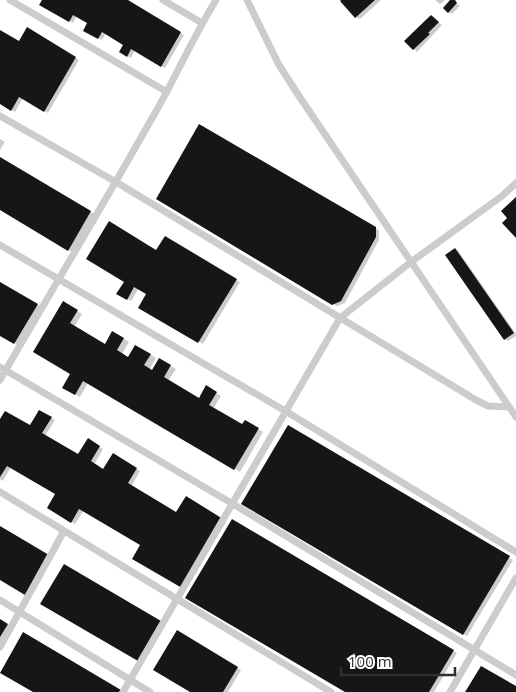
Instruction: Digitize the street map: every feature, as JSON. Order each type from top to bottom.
[{"type":"street","points":[[10,0],[167,92]]},
{"type":"street","points":[[163,0],[202,23]]},
{"type":"street","points":[[0,380],[3,369],[116,182],[216,0]]},
{"type":"street","points":[[247,0],[279,66],[516,417]]},
{"type":"street","points":[[0,116],[116,182],[476,400],[488,406],[509,406]]},
{"type":"street","points":[[123,692],[234,504],[340,318],[502,196],[516,183]]},
{"type":"street","points":[[0,245],[286,412],[516,552]]},
{"type":"street","points":[[3,369],[234,504],[516,676]]},
{"type":"street","points":[[0,492],[331,692]]},
{"type":"street","points":[[0,647],[64,531]]},
{"type":"street","points":[[450,692],[516,578]]},
{"type":"street","points":[[0,600],[150,692]]},
{"type":"building","points":[[42,0],[128,0],[181,32],[161,67],[131,49],[127,57],[119,52],[123,45],[102,32],[98,39],[83,31],[87,23],[73,15],[69,22],[39,5]]},
{"type":"building","points":[[341,0],[375,0],[355,18]]},
{"type":"building","points":[[450,0],[455,0],[457,3],[448,13],[443,8]]},
{"type":"building","points":[[431,15],[439,22],[428,33],[430,34],[413,50],[404,41]]},
{"type":"building","points":[[27,27],[76,57],[44,112],[19,97],[11,111],[0,104],[0,30],[19,41]]},
{"type":"building","points":[[199,124],[376,227],[376,237],[341,301],[332,305],[156,199]]},
{"type":"building","points":[[0,157],[91,211],[68,251],[0,210]]},
{"type":"building","points":[[516,197],[516,238],[502,223],[507,218],[501,211]]},
{"type":"building","points":[[109,221],[156,250],[165,236],[237,279],[198,343],[138,308],[146,294],[134,287],[127,300],[116,294],[124,282],[86,259]]},
{"type":"building","points":[[455,248],[514,333],[504,340],[445,255]]},
{"type":"building","points":[[0,282],[38,304],[14,344],[0,336]]},
{"type":"building","points":[[63,301],[78,310],[70,323],[105,344],[112,331],[124,338],[117,350],[128,357],[135,345],[151,354],[144,365],[152,370],[159,358],[171,365],[164,377],[199,398],[206,385],[217,392],[209,405],[242,424],[245,420],[259,428],[234,470],[83,381],[75,395],[62,388],[70,374],[33,352]]},
{"type":"building","points":[[39,410],[52,417],[42,433],[78,454],[88,438],[100,446],[91,461],[103,469],[113,453],[137,468],[128,483],[176,512],[186,496],[223,519],[182,588],[132,559],[140,545],[79,509],[71,523],[47,508],[55,494],[7,466],[0,477],[0,419],[5,411],[30,425]]},
{"type":"building","points":[[288,425],[510,556],[463,635],[241,504]]},
{"type":"building","points":[[232,519],[454,650],[429,692],[345,692],[185,598]]},
{"type":"building","points":[[0,526],[49,555],[25,595],[0,580]]},
{"type":"building","points":[[64,564],[161,621],[138,661],[40,604]]},
{"type":"building","points":[[0,619],[8,624],[0,637]]},
{"type":"building","points":[[177,630],[238,667],[223,692],[190,692],[153,670]]},
{"type":"building","points":[[23,632],[121,690],[119,692],[33,692],[0,673]]},
{"type":"building","points":[[481,666],[516,686],[516,692],[465,692]]}]
